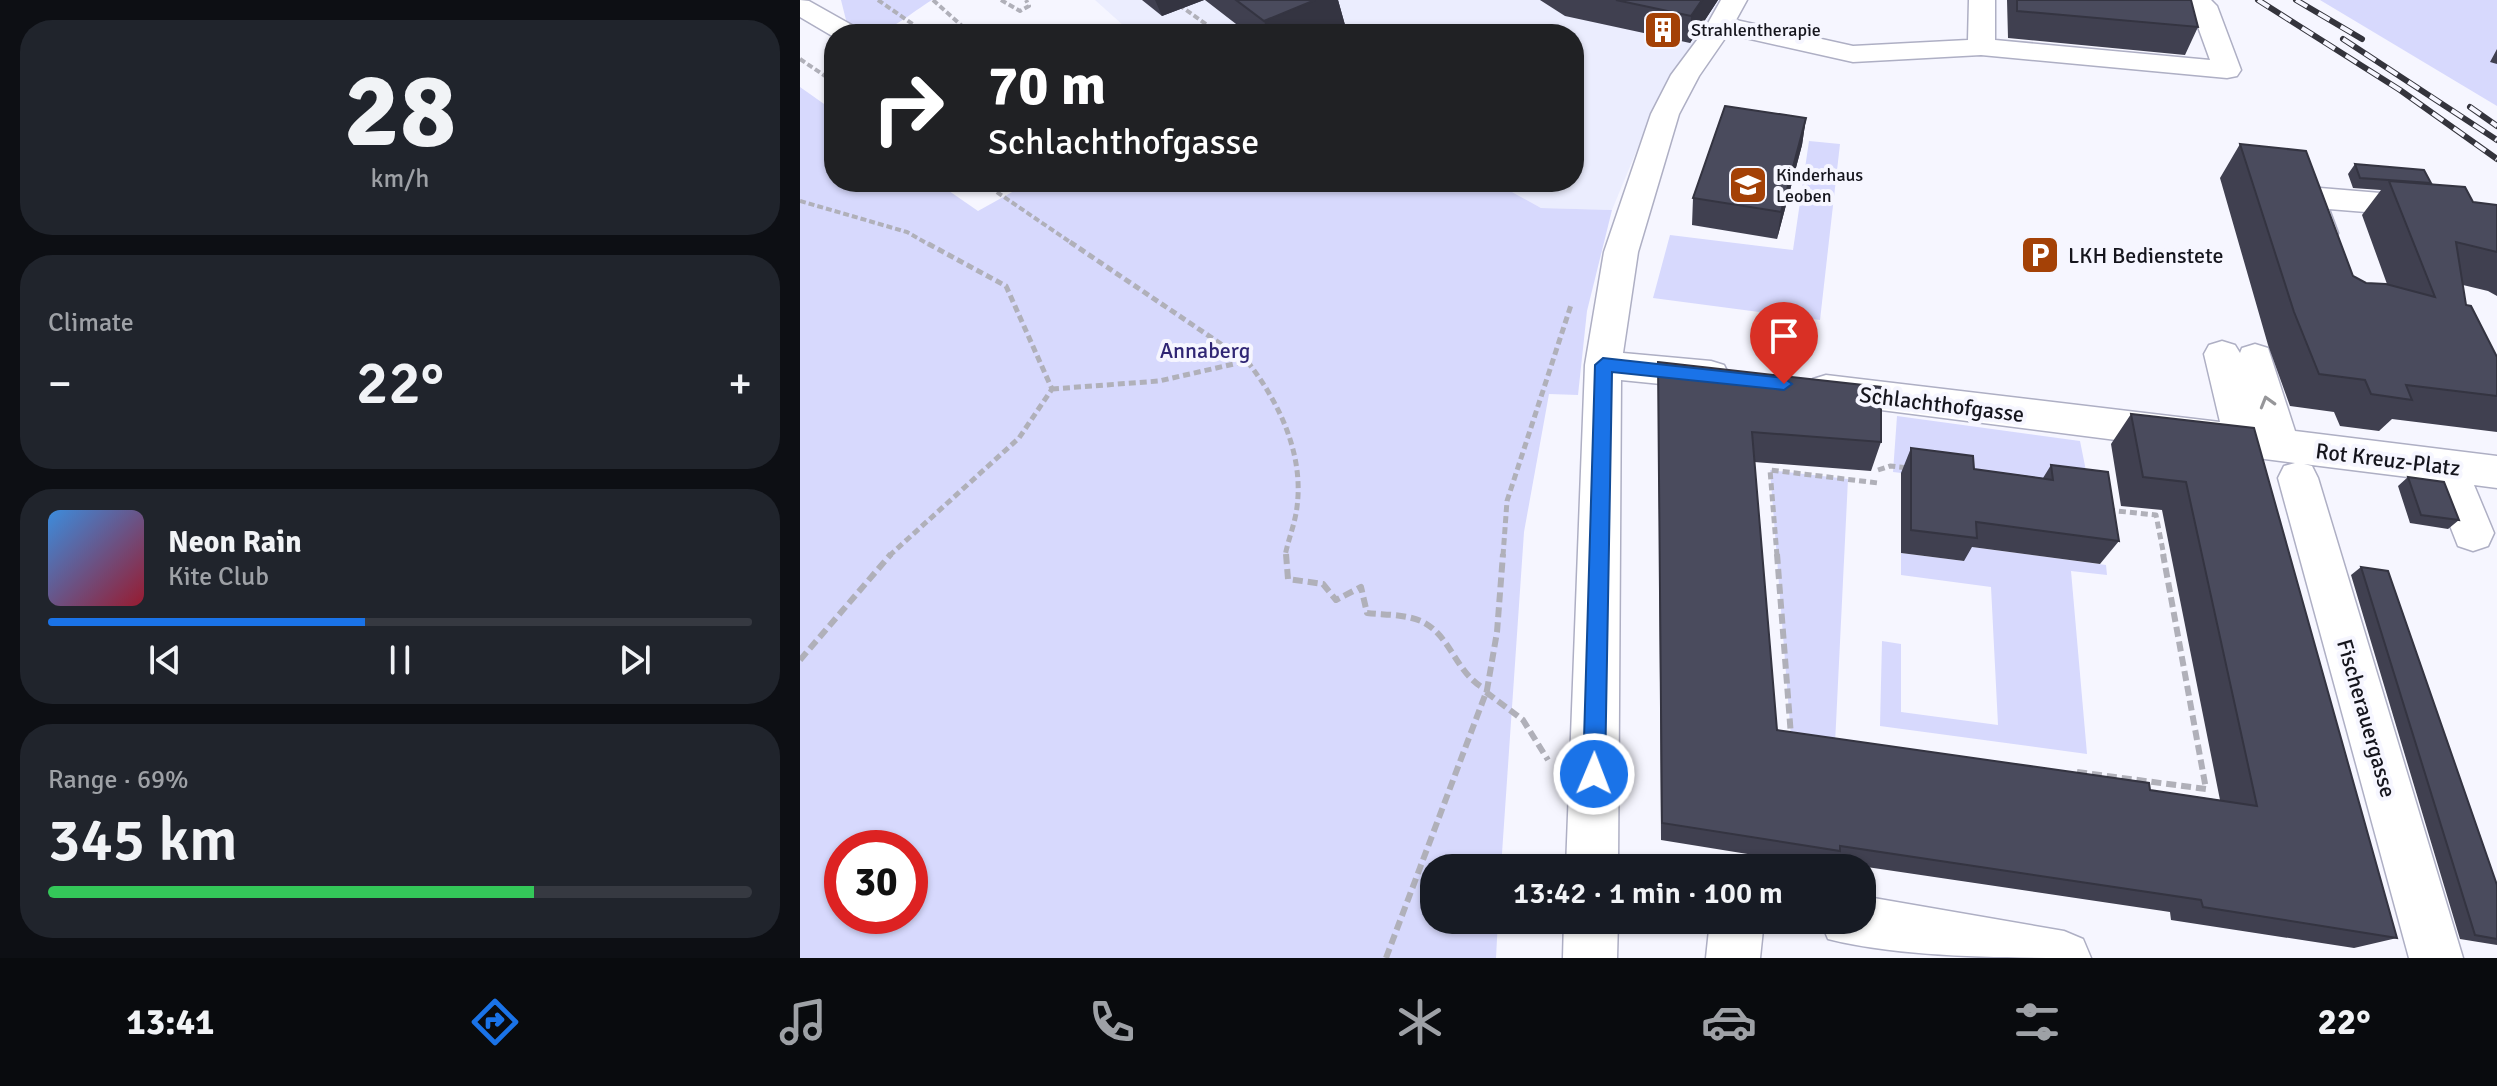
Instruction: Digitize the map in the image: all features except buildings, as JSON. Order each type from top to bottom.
[{"type":"street","points":[[1981,47],[1982,0]]},
{"type":"street","points":[[1592,854],[1603,365],[1621,252],[1665,114],[1685,75],[1728,12],[1853,54],[1981,47],[2227,70],[2204,6],[2141,0]]},
{"type":"street","points":[[800,6],[834,18]]},
{"type":"street","points":[[2334,263],[2308,197],[2441,208],[2460,214],[2497,238]]},
{"type":"street","name":"Fischerauergasse","points":[[2238,356],[2274,455],[2436,958]]},
{"type":"street","points":[[1603,365],[1752,380]]},
{"type":"street","name":"Schlachthofgasse","points":[[1795,385],[2274,455]]},
{"type":"street","name":"Rot Kreuz-Platz","points":[[2274,455],[2497,472]]},
{"type":"street","points":[[2446,466],[2473,533]]},
{"type":"street","points":[[1876,926],[2004,953],[2064,958]]},
{"type":"street","points":[[1590,958],[1591,934]]},
{"type":"street","points":[[1733,958],[1736,934]]},
{"type":"path","points":[[878,0],[913,24]]},
{"type":"path","points":[[933,0],[960,24]]},
{"type":"path","points":[[1001,0],[1020,11],[1029,6],[1026,0]]},
{"type":"path","points":[[1174,7],[1182,5],[1207,24]]},
{"type":"path","points":[[800,59],[824,75]]},
{"type":"path","points":[[997,192],[1247,361],[1266,383],[1293,447],[1297,504],[1283,569],[1288,579],[1323,584],[1336,600],[1361,587],[1367,613],[1409,619],[1429,626],[1472,685],[1487,690]]},
{"type":"path","points":[[800,201],[907,232],[1006,286],[1052,389]]},
{"type":"path","points":[[1386,958],[1487,690],[1497,632],[1507,501],[1575,293]]},
{"type":"path","points":[[1052,389],[1159,381],[1247,361]]},
{"type":"path","points":[[800,660],[879,565],[1019,438],[1052,389]]},
{"type":"path","points":[[1878,470],[1890,466],[1921,469]]},
{"type":"path","points":[[1805,740],[1791,737],[1770,470],[1878,483]]},
{"type":"path","points":[[2061,771],[2206,789],[2156,515],[2108,510]]},
{"type":"shaded area","points":[[1095,0],[1721,0],[1648,123],[1612,210],[1541,208],[1512,192],[1584,192],[1584,24],[1122,24]]},
{"type":"green space","points":[[841,0],[932,0],[896,24],[847,24]]},
{"type":"green space","points":[[2320,0],[2497,0],[2497,106]]},
{"type":"green space","name":"Annaberg","points":[[800,87],[824,104],[824,192],[950,192],[978,211],[1012,192],[1512,192],[1541,208],[1612,210],[1587,311],[1578,395],[1549,394],[1524,532],[1502,854],[1420,854],[1420,934],[1497,934],[1496,958],[800,958]]},
{"type":"green space","points":[[1809,141],[1840,144],[1820,320],[1653,298],[1670,235],[1793,250]]},
{"type":"green space","points":[[1897,416],[2080,441],[2091,496],[1893,472]]},
{"type":"green space","points":[[1770,470],[1848,479],[1835,744],[1791,737]]},
{"type":"green space","points":[[1964,546],[2106,565],[2107,575],[2071,571],[2087,754],[1880,726],[1882,641],[1901,644],[1901,712],[1998,725],[1991,587],[1901,575],[1901,553],[1964,561]]},
{"type":"railway","points":[[2258,0],[2400,90],[2497,159]]},
{"type":"railway","points":[[2296,0],[2362,39]]},
{"type":"railway","points":[[2343,39],[2497,140]]},
{"type":"railway","points":[[2470,107],[2497,126]]},
{"type":"place","name":"Strahlentherapie","points":[[1663,30]]},
{"type":"place","name":"Kinderhaus Leoben","points":[[1748,185]]},
{"type":"place","name":"LKH Bedienstete","points":[[2040,255]]},
{"type":"route","points":[[1594,774],[1603,365],[1784,384]]}]
